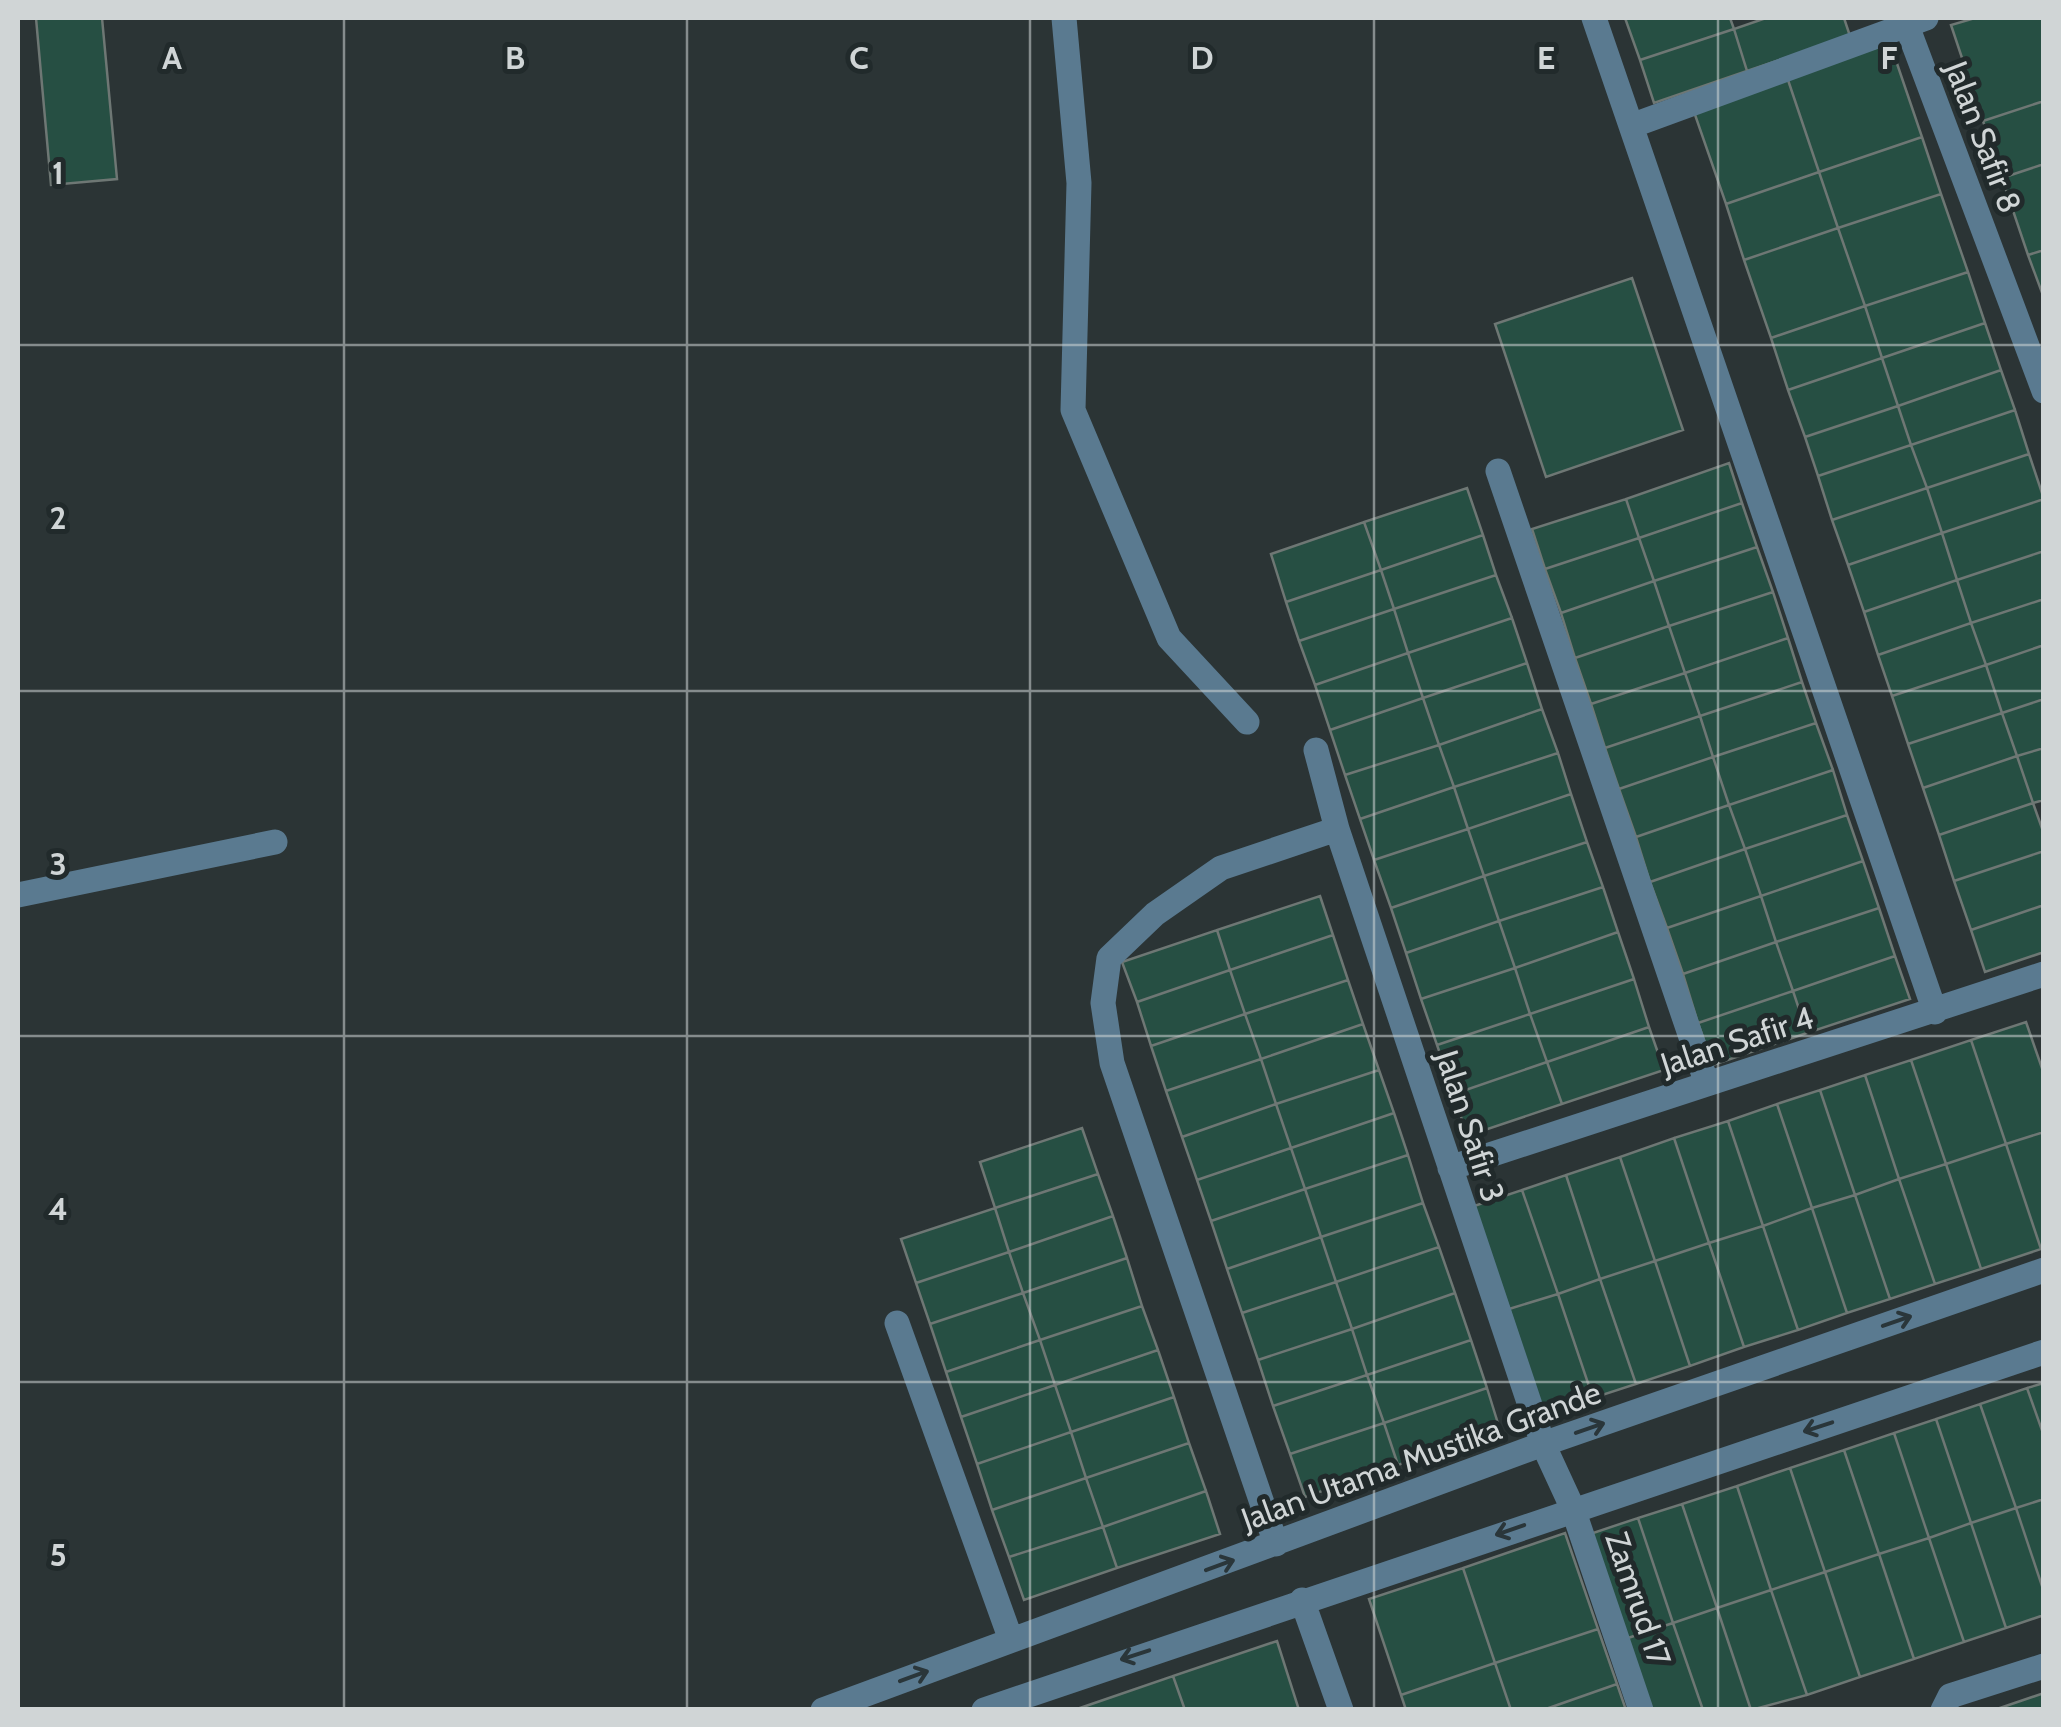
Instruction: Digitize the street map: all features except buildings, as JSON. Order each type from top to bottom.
[{"type":"street","points":[[1064,18],[1080,182],[1073,410],[1168,638],[1247,722]]},
{"type":"street","points":[[1594,18],[1935,1012]]},
{"type":"street","points":[[1631,126],[1912,20]]},
{"type":"street","name":"Jalan Safir 8","points":[[1912,20],[2044,391]]},
{"type":"street","points":[[1498,471],[1707,1084]]},
{"type":"street","name":"Jalan Safir 3","points":[[1316,750],[1337,829],[1543,1444],[1572,1509]]},
{"type":"street","points":[[1276,1544],[1112,1063],[1103,1003],[1109,958],[1155,914],[1221,868],[1337,829]]},
{"type":"street","points":[[18,895],[275,842]]},
{"type":"street","name":"Jalan Safir 4","points":[[1450,1168],[2044,974]]},
{"type":"street","name":"Jalan Utama Mustika Grande","points":[[823,1710],[1543,1444],[2044,1270]]},
{"type":"street","points":[[897,1323],[1011,1640]]},
{"type":"street","points":[[984,1710],[1041,1699],[1302,1600],[2044,1352]]},
{"type":"street","name":"Zamrud 17","points":[[1572,1509],[1641,1710]]},
{"type":"street","points":[[1302,1600],[1341,1710]]},
{"type":"street","points":[[1943,1710],[1950,1696],[2044,1666]]}]
